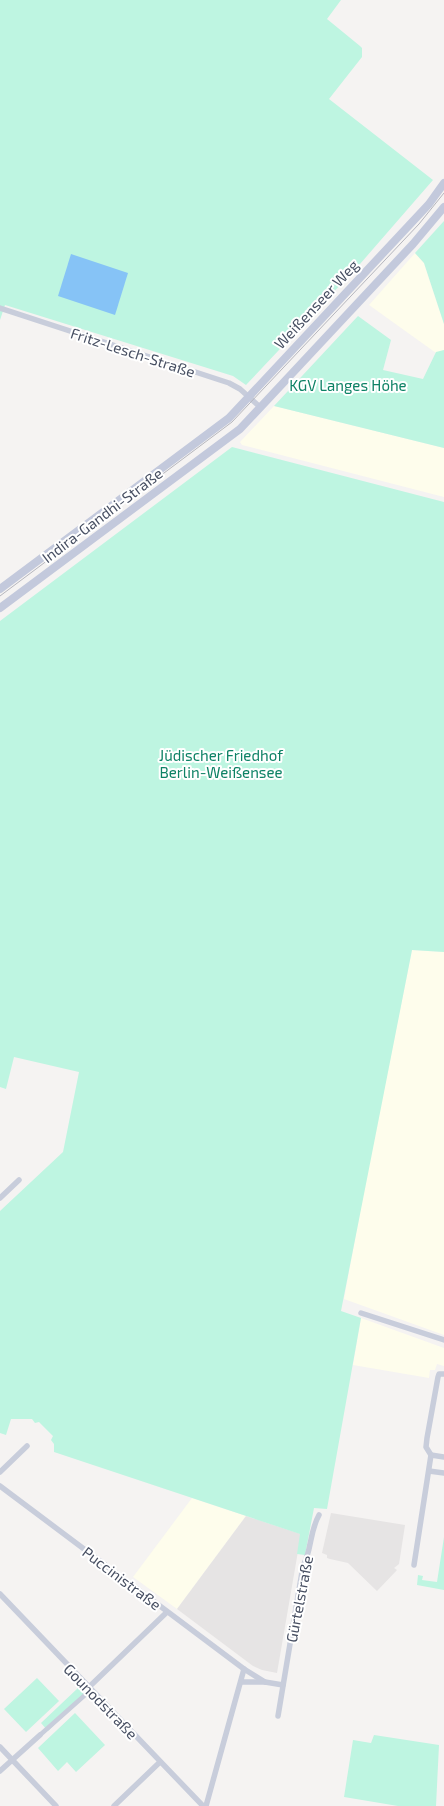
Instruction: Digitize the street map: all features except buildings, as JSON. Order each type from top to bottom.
[{"type":"main road","name":"Weißenseer Weg","points":[[203,438],[229,418],[249,397],[414,219],[444,183]]},
{"type":"main road","name":"Weißenseer Weg","points":[[221,444],[240,429],[336,327],[444,207]]},
{"type":"main road","points":[[414,219],[426,229]]},
{"type":"main road","points":[[324,316],[336,327]]},
{"type":"main road","name":"Indira-Gandhi-Straße","points":[[0,589],[203,438]]},
{"type":"main road","name":"Indira-Gandhi-Straße","points":[[0,608],[221,444]]},
{"type":"street","name":"Fritz-Lesch-Straße","points":[[0,308],[229,383],[240,389],[260,407]]},
{"type":"street","points":[[0,1198],[20,1180]]},
{"type":"street","points":[[361,1313],[444,1340]]},
{"type":"street","points":[[414,1564],[431,1455],[426,1447],[438,1377],[439,1374],[444,1374]]},
{"type":"street","points":[[0,1472],[27,1446]]},
{"type":"street","points":[[431,1455],[444,1457]]},
{"type":"street","points":[[429,1471],[444,1473]]},
{"type":"street","name":"Puccinistraße","points":[[0,1486],[244,1669]]},
{"type":"street","name":"Gürtelstraße","points":[[278,1716],[303,1566],[307,1559],[313,1527],[319,1515]]},
{"type":"street","name":"Gounodstraße","points":[[0,1594],[160,1762],[205,1806]]},
{"type":"street","points":[[0,1771],[85,1695],[89,1687],[168,1612]]},
{"type":"street","points":[[205,1806],[242,1682],[244,1669],[265,1682]]},
{"type":"street","points":[[242,1682],[265,1682],[283,1685]]},
{"type":"street","points":[[0,1747],[56,1806]]},
{"type":"street","points":[[114,1806],[160,1762]]},
{"type":"shaded area","points":[[415,253],[424,263],[444,324],[444,350],[436,353],[369,305]]},
{"type":"shaded area","points":[[274,406],[444,448],[444,497],[242,445],[240,442]]},
{"type":"shaded area","points":[[412,950],[444,952],[444,1335],[344,1299]]},
{"type":"shaded area","points":[[361,1318],[444,1348],[444,1366],[437,1364],[435,1370],[430,1370],[429,1378],[353,1365]]},
{"type":"shaded area","points":[[192,1498],[246,1516],[177,1609],[133,1577]]},
{"type":"shaded area","points":[[331,1513],[405,1525],[399,1564],[394,1568],[397,1570],[377,1591],[348,1563],[327,1558],[327,1555],[322,1553]]},
{"type":"shaded area","points":[[246,1516],[301,1534],[277,1673],[253,1666],[177,1609]]},
{"type":"green space","points":[[0,0],[341,0],[327,19],[362,48],[362,57],[329,99],[433,180],[360,264],[246,385],[233,376],[5,305],[0,320]]},
{"type":"green space","points":[[444,221],[444,324],[424,263],[415,253]]},
{"type":"green space","name":"KGV Langes Höhe","points":[[358,316],[391,340],[383,370],[423,379],[436,352],[444,350],[444,448],[274,406]]},
{"type":"green space","name":"Jüdischer Friedhof Berlin-Weißensee","points":[[232,447],[444,502],[444,952],[412,950],[341,1311],[361,1318],[327,1509],[314,1508],[305,1555],[297,1554],[300,1534],[54,1452],[54,1444],[51,1440],[53,1436],[39,1422],[35,1423],[32,1419],[11,1419],[6,1435],[0,1433],[0,1211],[63,1152],[79,1072],[14,1057],[6,1089],[0,1087],[0,621]]},
{"type":"green space","points":[[444,1537],[444,1590],[417,1585],[418,1575],[423,1576],[422,1580],[437,1582]]},
{"type":"green space","points":[[37,1678],[59,1701],[26,1732],[4,1709]]},
{"type":"green space","points":[[78,1688],[85,1695],[48,1731],[41,1723]]},
{"type":"green space","points":[[75,1713],[105,1745],[76,1772],[67,1762],[58,1771],[38,1748]]},
{"type":"green space","points":[[374,1735],[439,1745],[436,1806],[398,1806],[344,1797],[353,1740],[371,1743]]},
{"type":"water","points":[[71,254],[128,273],[115,315],[58,296]]},
{"type":"tram line","points":[[0,596],[232,422],[419,224],[444,193]]}]
